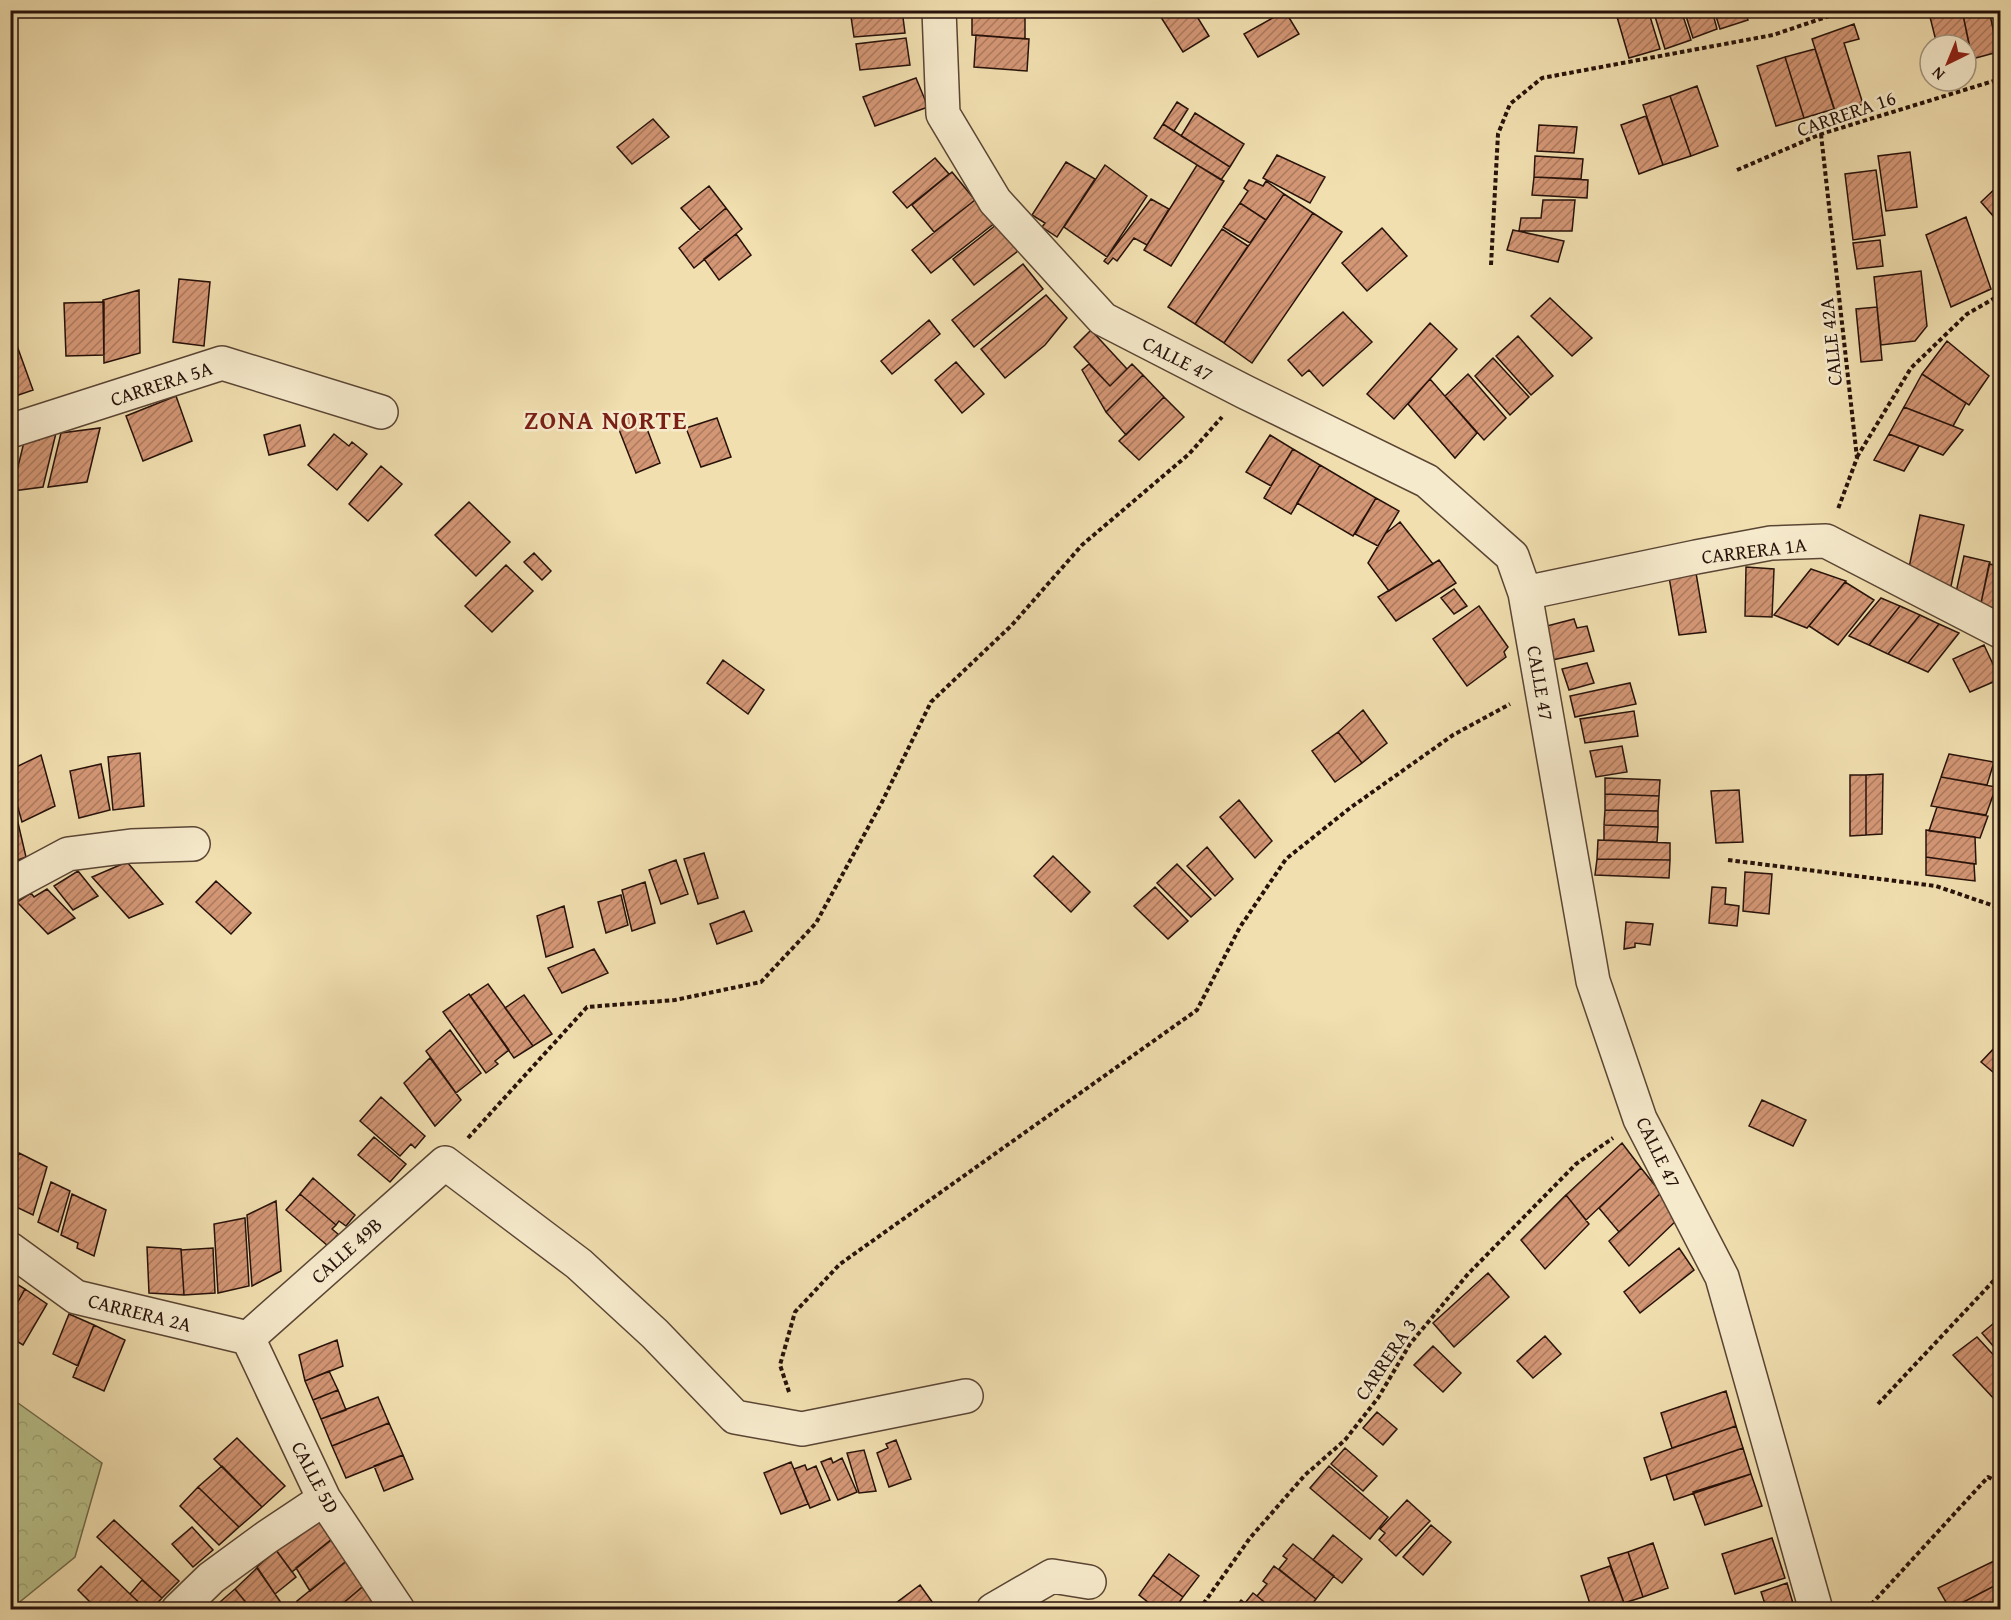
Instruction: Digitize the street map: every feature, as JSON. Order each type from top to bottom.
[{"type":"street","name":"CALLE 47","points":[[939,10],[943,114],[995,201],[1103,319],[1427,481],[1512,556],[1525,593],[1593,981],[1641,1119],[1722,1277],[1816,1610]]},
{"type":"street","name":"CARRERA 5A","points":[[10,431],[222,363],[381,412]]},
{"type":"street","name":"CARRERA 1A","points":[[1525,593],[1771,543],[1826,541],[2001,631]]},
{"type":"street","points":[[10,885],[68,854],[131,846],[193,844]]},
{"type":"street","name":"CALLE 49B","points":[[248,1338],[445,1163]]},
{"type":"street","points":[[445,1163],[579,1264],[655,1334],[735,1417],[802,1429],[966,1396]]},
{"type":"street","name":"CARRERA 2A","points":[[10,1250],[76,1297],[248,1338]]},
{"type":"street","name":"CALLE 5D","points":[[248,1338],[324,1499],[398,1610]]},
{"type":"street","points":[[178,1610],[211,1578],[324,1499]]},
{"type":"street","points":[[993,1610],[1052,1576],[1089,1582]]},
{"type":"path","points":[[1491,265],[1498,134],[1510,104],[1542,78],[1773,35],[1847,10]]},
{"type":"path","name":"CARRERA 16","points":[[1737,170],[1821,134],[2001,79]]},
{"type":"path","name":"CALLE 42A","points":[[1821,134],[1857,458],[1826,541]]},
{"type":"path","points":[[1857,458],[1911,368],[1967,314],[2001,295]]},
{"type":"path","points":[[445,1163],[587,1007],[675,1000],[761,982],[816,923],[882,802],[931,702],[1012,625],[1082,545],[1189,454],[1245,392]]},
{"type":"path","points":[[802,1429],[780,1365],[795,1312],[840,1264],[1197,1010],[1240,927],[1286,859],[1350,808],[1453,735],[1542,686]]},
{"type":"path","points":[[1728,860],[1936,886],[2001,908]]},
{"type":"path","name":"CARRERA 3","points":[[1199,1610],[1250,1538],[1305,1475],[1345,1440],[1378,1398],[1410,1344],[1468,1274],[1576,1164],[1641,1119]]},
{"type":"path","points":[[1878,1404],[2001,1274]]},
{"type":"path","points":[[1866,1610],[1988,1477],[2001,1483]]},
{"type":"green space","points":[[11,1398],[102,1463],[75,1557],[11,1609]]},
{"type":"building","points":[[850,10],[902,10],[905,33],[854,37]]},
{"type":"building","points":[[972,10],[1025,10],[1025,39],[972,35]]},
{"type":"building","points":[[1193,10],[1209,36],[1183,52],[1157,11]]},
{"type":"building","points":[[1615,10],[1648,10],[1660,49],[1629,58]]},
{"type":"building","points":[[1653,10],[1681,10],[1691,40],[1665,49]]},
{"type":"building","points":[[1684,10],[1712,10],[1717,29],[1693,38]]},
{"type":"building","points":[[1714,10],[1745,10],[1748,20],[1720,29]]},
{"type":"building","points":[[1748,10],[1765,10],[1766,13],[1750,17]]},
{"type":"building","points":[[1938,10],[1962,10],[1967,33],[1934,33],[1929,13]]},
{"type":"building","points":[[1962,10],[1989,10],[1998,52],[1978,57],[1978,33],[1967,33]]},
{"type":"building","points":[[1285,11],[1299,34],[1258,57],[1244,34]]},
{"type":"building","points":[[1854,24],[1859,39],[1844,43],[1863,104],[1836,114],[1812,39]]},
{"type":"building","points":[[976,35],[1029,39],[1027,71],[974,67]]},
{"type":"building","points":[[906,38],[910,65],[860,70],[856,44]]},
{"type":"building","points":[[1815,49],[1834,109],[1804,118],[1785,57]]},
{"type":"building","points":[[1785,57],[1804,118],[1776,126],[1757,66]]},
{"type":"building","points":[[916,78],[928,107],[875,126],[863,97]]},
{"type":"building","points":[[1697,86],[1718,146],[1691,156],[1670,96]]},
{"type":"building","points":[[1670,96],[1691,156],[1663,165],[1643,105]]},
{"type":"building","points":[[1177,102],[1188,109],[1174,131],[1163,124]]},
{"type":"building","points":[[1195,113],[1244,144],[1230,167],[1181,136]]},
{"type":"building","points":[[1646,116],[1663,165],[1639,174],[1621,125]]},
{"type":"building","points":[[653,119],[669,137],[632,164],[617,147]]},
{"type":"building","points":[[1163,124],[1230,167],[1221,180],[1154,138]]},
{"type":"building","points":[[1539,125],[1577,127],[1574,153],[1537,151]]},
{"type":"building","points":[[1910,152],[1917,207],[1886,211],[1878,156]]},
{"type":"building","points":[[1277,155],[1325,177],[1310,203],[1263,178]]},
{"type":"building","points":[[1535,156],[1583,159],[1581,179],[1534,177]]},
{"type":"building","points":[[935,158],[949,174],[907,208],[893,192]]},
{"type":"building","points":[[1066,162],[1095,179],[1057,237],[1042,227],[1045,223],[1032,215]]},
{"type":"building","points":[[1105,165],[1147,196],[1107,257],[1064,227]]},
{"type":"building","points":[[1197,165],[1224,181],[1171,266],[1144,250]]},
{"type":"building","points":[[1876,170],[1885,235],[1853,240],[1845,174]]},
{"type":"building","points":[[952,172],[975,200],[934,232],[912,205]]},
{"type":"building","points":[[1534,177],[1588,180],[1587,198],[1532,195]]},
{"type":"building","points":[[1249,180],[1263,186],[1266,181],[1284,194],[1266,220],[1240,203],[1248,191],[1244,188]]},
{"type":"building","points":[[2000,184],[2000,224],[1981,202]]},
{"type":"building","points":[[709,186],[726,208],[700,230],[681,208]]},
{"type":"building","points":[[1284,194],[1313,213],[1224,343],[1195,324]]},
{"type":"building","points":[[1151,199],[1169,209],[1147,245],[1134,238],[1117,261],[1113,258],[1108,264],[1104,261]]},
{"type":"building","points":[[975,200],[995,223],[931,273],[912,250]]},
{"type":"building","points":[[1543,200],[1575,200],[1572,231],[1519,231],[1521,218],[1541,218]]},
{"type":"building","points":[[1240,203],[1266,220],[1250,243],[1223,227]]},
{"type":"building","points":[[726,208],[742,229],[694,268],[679,248]]},
{"type":"building","points":[[1313,213],[1342,232],[1252,363],[1224,343]]},
{"type":"building","points":[[1966,217],[1991,289],[1951,307],[1926,235]]},
{"type":"building","points":[[996,225],[1018,251],[974,285],[953,259]]},
{"type":"building","points":[[1382,228],[1407,256],[1367,291],[1342,263]]},
{"type":"building","points":[[1222,229],[1248,246],[1195,324],[1168,307]]},
{"type":"building","points":[[1513,230],[1564,241],[1558,262],[1507,250]]},
{"type":"building","points":[[736,234],[751,255],[719,280],[704,259]]},
{"type":"building","points":[[1880,240],[1883,266],[1857,269],[1853,243]]},
{"type":"building","points":[[1023,264],[1043,289],[974,347],[952,320]]},
{"type":"building","points":[[1921,271],[1927,326],[1915,341],[1881,345],[1874,277]]},
{"type":"building","points":[[179,279],[210,282],[204,346],[173,342]]},
{"type":"building","points":[[139,290],[140,353],[104,363],[103,300]]},
{"type":"building","points":[[1046,295],[1067,318],[1045,345],[1005,378],[981,349]]},
{"type":"building","points":[[1550,298],[1592,338],[1572,356],[1531,316]]},
{"type":"building","points":[[104,302],[104,355],[66,356],[64,303]]},
{"type":"building","points":[[1877,307],[1882,360],[1861,362],[1856,309]]},
{"type":"building","points":[[1343,312],[1372,342],[1323,386],[1309,370],[1302,376],[1288,360]]},
{"type":"building","points":[[929,320],[940,334],[892,374],[881,361]]},
{"type":"building","points":[[1430,323],[1457,349],[1394,419],[1367,394]]},
{"type":"building","points":[[1091,330],[1127,369],[1110,386],[1074,347]]},
{"type":"building","points":[[1518,336],[1553,376],[1531,395],[1496,356]]},
{"type":"building","points":[[1947,341],[1989,376],[1969,405],[1922,374]]},
{"type":"building","points":[[16,343],[33,390],[10,398],[10,345]]},
{"type":"building","points":[[1493,358],[1529,397],[1510,415],[1475,376]]},
{"type":"building","points":[[956,362],[984,394],[962,413],[935,380]]},
{"type":"building","points":[[1089,364],[1110,386],[1132,364],[1143,375],[1106,412],[1082,370]]},
{"type":"building","points":[[1468,374],[1506,418],[1484,440],[1445,396]]},
{"type":"building","points":[[1922,374],[1966,403],[1953,426],[1904,407]]},
{"type":"building","points":[[1143,375],[1164,397],[1126,435],[1106,412]]},
{"type":"building","points":[[1430,379],[1477,433],[1455,458],[1408,404]]},
{"type":"building","points":[[176,396],[192,441],[143,461],[126,416]]},
{"type":"building","points":[[1164,397],[1184,417],[1139,460],[1119,441]]},
{"type":"building","points":[[1904,407],[1963,430],[1943,455],[1889,434]]},
{"type":"building","points":[[641,413],[660,463],[636,473],[616,422]]},
{"type":"building","points":[[717,418],[731,457],[701,467],[686,428]]},
{"type":"building","points":[[300,425],[305,446],[269,455],[264,435]]},
{"type":"building","points":[[100,428],[87,482],[48,487],[61,433]]},
{"type":"building","points":[[56,433],[43,487],[12,491],[24,442],[39,440],[40,435]]},
{"type":"building","points":[[334,434],[349,446],[352,442],[367,454],[337,490],[308,465]]},
{"type":"building","points":[[1889,434],[1919,446],[1904,471],[1874,460]]},
{"type":"building","points":[[1270,435],[1293,449],[1271,486],[1246,472]]},
{"type":"building","points":[[1293,449],[1320,465],[1291,514],[1264,498]]},
{"type":"building","points":[[1320,465],[1376,498],[1353,536],[1297,503]]},
{"type":"building","points":[[381,466],[402,484],[368,521],[349,504]]},
{"type":"building","points":[[1376,498],[1399,511],[1378,546],[1355,534]]},
{"type":"building","points":[[469,502],[510,542],[476,576],[435,535]]},
{"type":"building","points":[[1920,515],[1964,525],[1951,586],[1907,577]]},
{"type":"building","points":[[1400,522],[1433,564],[1389,591],[1368,563],[1385,534]]},
{"type":"building","points":[[534,553],[551,571],[542,580],[524,562]]},
{"type":"building","points":[[1964,556],[1990,562],[1981,603],[1955,597]]},
{"type":"building","points":[[1439,560],[1456,583],[1396,621],[1378,597]]},
{"type":"building","points":[[1989,564],[2000,566],[2000,612],[1980,608]]},
{"type":"building","points":[[506,565],[533,591],[492,632],[465,606]]},
{"type":"building","points":[[1746,567],[1774,569],[1772,617],[1745,616]]},
{"type":"building","points":[[1811,569],[1846,581],[1807,628],[1774,615]]},
{"type":"building","points":[[1696,573],[1706,632],[1679,635],[1669,577]]},
{"type":"building","points":[[1845,582],[1874,600],[1838,645],[1809,626]]},
{"type":"building","points":[[1454,589],[1467,606],[1454,614],[1441,598]]},
{"type":"building","points":[[1881,598],[1900,606],[1869,645],[1849,636]]},
{"type":"building","points":[[1479,606],[1508,647],[1504,652],[1506,657],[1467,686],[1433,639]]},
{"type":"building","points":[[1900,606],[1920,615],[1888,654],[1869,645]]},
{"type":"building","points":[[1920,615],[1939,624],[1908,663],[1888,654]]},
{"type":"building","points":[[1574,619],[1577,628],[1587,626],[1594,651],[1552,660],[1543,627]]},
{"type":"building","points":[[1939,624],[1959,633],[1928,672],[1908,663]]},
{"type":"building","points":[[1984,645],[2000,679],[1970,692],[1953,659]]},
{"type":"building","points":[[723,660],[764,690],[748,714],[707,683]]},
{"type":"building","points":[[1587,663],[1594,683],[1569,690],[1562,669]]},
{"type":"building","points":[[1630,683],[1636,704],[1575,717],[1570,696]]},
{"type":"building","points":[[1363,710],[1387,743],[1362,763],[1338,732]]},
{"type":"building","points":[[1634,711],[1638,736],[1585,743],[1580,719]]},
{"type":"building","points":[[1338,732],[1362,763],[1335,782],[1312,751]]},
{"type":"building","points":[[1622,746],[1627,772],[1596,777],[1590,751]]},
{"type":"building","points":[[140,753],[144,806],[113,810],[108,757]]},
{"type":"building","points":[[1949,754],[1994,762],[1987,785],[1941,777]]},
{"type":"building","points":[[41,755],[55,806],[22,822],[10,780],[10,770]]},
{"type":"building","points":[[101,764],[110,810],[79,818],[70,771]]},
{"type":"building","points":[[1883,774],[1882,834],[1866,835],[1866,775]]},
{"type":"building","points":[[1850,775],[1866,775],[1866,835],[1850,836]]},
{"type":"building","points":[[1941,777],[1996,787],[1986,815],[1931,806]]},
{"type":"building","points":[[1605,778],[1660,780],[1659,796],[1605,794]]},
{"type":"building","points":[[1739,790],[1743,842],[1716,843],[1711,791]]},
{"type":"building","points":[[1605,794],[1659,796],[1658,811],[1605,810]]},
{"type":"building","points":[[1239,800],[1272,841],[1255,858],[1220,817]]},
{"type":"building","points":[[1937,807],[1988,816],[1980,838],[1929,831]]},
{"type":"building","points":[[15,810],[26,857],[10,863],[10,812]]},
{"type":"building","points":[[1605,810],[1658,811],[1658,827],[1604,825]]},
{"type":"building","points":[[1604,825],[1658,827],[1657,842],[1604,840]]},
{"type":"building","points":[[1926,830],[1975,837],[1976,864],[1926,857]]},
{"type":"building","points":[[1598,840],[1670,843],[1670,860],[1597,859]]},
{"type":"building","points":[[1207,847],[1233,879],[1215,896],[1187,866]]},
{"type":"building","points":[[704,853],[718,898],[698,904],[684,859]]},
{"type":"building","points":[[1053,856],[1090,892],[1071,912],[1034,876]]},
{"type":"building","points":[[1926,857],[1974,864],[1975,881],[1926,875]]},
{"type":"building","points":[[1597,859],[1670,860],[1669,878],[1595,875]]},
{"type":"building","points":[[676,860],[688,894],[661,904],[649,870]]},
{"type":"building","points":[[127,862],[163,904],[129,918],[92,877]]},
{"type":"building","points":[[1177,864],[1211,899],[1191,917],[1157,883]]},
{"type":"building","points":[[78,871],[98,896],[73,910],[54,886]]},
{"type":"building","points":[[1745,872],[1772,874],[1769,914],[1743,911]]},
{"type":"building","points":[[216,881],[251,913],[231,934],[196,902]]},
{"type":"building","points":[[645,882],[655,923],[632,931],[622,890]]},
{"type":"building","points":[[1155,887],[1188,921],[1168,939],[1134,906]]},
{"type":"building","points":[[1712,887],[1726,888],[1725,904],[1739,906],[1737,926],[1709,923]]},
{"type":"building","points":[[47,889],[75,918],[48,934],[17,902],[31,893],[34,897]]},
{"type":"building","points":[[621,895],[628,925],[606,933],[598,902]]},
{"type":"building","points":[[564,906],[573,947],[546,957],[537,916]]},
{"type":"building","points":[[744,911],[752,931],[717,944],[710,924]]},
{"type":"building","points":[[1626,922],[1653,924],[1650,945],[1635,943],[1635,947],[1624,949]]},
{"type":"building","points":[[594,949],[608,973],[562,993],[548,968]]},
{"type":"building","points":[[488,984],[533,1046],[514,1058],[470,996]]},
{"type":"building","points":[[469,994],[509,1050],[495,1061],[498,1064],[486,1073],[443,1012]]},
{"type":"building","points":[[524,995],[552,1034],[533,1046],[505,1008]]},
{"type":"building","points":[[450,1030],[481,1073],[456,1093],[426,1051]]},
{"type":"building","points":[[2000,1042],[2000,1078],[1981,1062]]},
{"type":"building","points":[[430,1058],[461,1100],[435,1126],[404,1083]]},
{"type":"building","points":[[381,1097],[425,1136],[415,1148],[411,1144],[400,1156],[360,1121]]},
{"type":"building","points":[[1762,1100],[1806,1120],[1793,1146],[1749,1126]]},
{"type":"building","points":[[374,1137],[406,1164],[390,1182],[358,1155]]},
{"type":"building","points":[[1622,1143],[1641,1168],[1586,1220],[1566,1195]]},
{"type":"building","points":[[19,1153],[47,1167],[33,1215],[10,1204],[10,1181]]},
{"type":"building","points":[[1641,1168],[1661,1193],[1619,1232],[1599,1208]]},
{"type":"building","points":[[313,1178],[355,1215],[346,1226],[339,1221],[336,1225],[300,1194]]},
{"type":"building","points":[[51,1182],[70,1191],[58,1232],[38,1222]]},
{"type":"building","points":[[1661,1193],[1680,1217],[1629,1266],[1609,1241]]},
{"type":"building","points":[[72,1194],[106,1210],[94,1256],[77,1248],[78,1243],[61,1235]]},
{"type":"building","points":[[300,1194],[336,1225],[332,1229],[338,1234],[328,1246],[286,1210]]},
{"type":"building","points":[[1566,1195],[1589,1224],[1545,1269],[1521,1240]]},
{"type":"building","points":[[276,1201],[281,1271],[252,1286],[247,1215]]},
{"type":"building","points":[[245,1218],[249,1286],[218,1293],[214,1224]]},
{"type":"building","points":[[147,1247],[181,1249],[184,1295],[149,1293]]},
{"type":"building","points":[[213,1248],[215,1293],[184,1295],[181,1250]]},
{"type":"building","points":[[1679,1248],[1694,1270],[1640,1313],[1624,1292]]},
{"type":"building","points":[[1488,1273],[1509,1297],[1454,1347],[1433,1323]]},
{"type":"building","points":[[10,1280],[25,1289],[10,1316]]},
{"type":"building","points":[[25,1289],[47,1304],[23,1345],[10,1337],[10,1316]]},
{"type":"building","points":[[69,1314],[94,1325],[78,1366],[53,1354]]},
{"type":"building","points":[[2000,1318],[2000,1354],[1982,1333]]},
{"type":"building","points":[[94,1325],[125,1340],[104,1391],[73,1377]]},
{"type":"building","points":[[1545,1336],[1561,1354],[1533,1378],[1517,1361]]},
{"type":"building","points":[[1977,1337],[2000,1362],[2000,1397],[1996,1401],[1953,1355]]},
{"type":"building","points":[[337,1340],[343,1366],[305,1381],[299,1355]]},
{"type":"building","points":[[1433,1346],[1461,1373],[1443,1392],[1414,1365]]},
{"type":"building","points":[[329,1371],[338,1390],[313,1400],[305,1381]]},
{"type":"building","points":[[338,1390],[346,1410],[321,1419],[313,1400]]},
{"type":"building","points":[[1726,1391],[1736,1426],[1672,1448],[1661,1413]]},
{"type":"building","points":[[378,1397],[389,1423],[332,1446],[321,1419]]},
{"type":"building","points":[[1377,1412],[1397,1429],[1383,1445],[1363,1428]]},
{"type":"building","points":[[389,1423],[403,1455],[346,1478],[332,1446]]},
{"type":"building","points":[[1736,1426],[1743,1448],[1651,1480],[1644,1458]]},
{"type":"building","points":[[237,1438],[285,1486],[262,1507],[214,1459]]},
{"type":"building","points":[[896,1440],[911,1479],[889,1487],[877,1453],[888,1448],[886,1444]]},
{"type":"building","points":[[1345,1448],[1377,1476],[1363,1491],[1331,1464]]},
{"type":"building","points":[[1743,1448],[1751,1474],[1674,1500],[1666,1475]]},
{"type":"building","points":[[864,1450],[876,1491],[859,1493],[847,1453]]},
{"type":"building","points":[[403,1455],[413,1479],[384,1491],[374,1466]]},
{"type":"building","points":[[831,1458],[833,1463],[842,1458],[857,1492],[838,1500],[821,1462]]},
{"type":"building","points":[[791,1462],[808,1504],[781,1514],[764,1473]]},
{"type":"building","points":[[805,1465],[807,1470],[816,1466],[830,1500],[810,1508],[794,1469]]},
{"type":"building","points":[[222,1466],[262,1507],[239,1527],[198,1487]]},
{"type":"building","points":[[1329,1466],[1388,1517],[1370,1539],[1310,1488]]},
{"type":"building","points":[[1751,1474],[1762,1506],[1705,1525],[1693,1492]]},
{"type":"building","points":[[198,1487],[239,1527],[219,1545],[180,1506]]},
{"type":"building","points":[[1407,1500],[1430,1521],[1396,1556],[1379,1540],[1385,1533],[1380,1529]]},
{"type":"building","points":[[320,1512],[337,1535],[292,1572],[275,1549]]},
{"type":"building","points":[[114,1520],[179,1581],[162,1598],[97,1537]]},
{"type":"building","points":[[1431,1525],[1451,1542],[1423,1575],[1403,1557]]},
{"type":"building","points":[[192,1527],[213,1550],[193,1567],[172,1544]]},
{"type":"building","points":[[337,1535],[350,1558],[310,1591],[296,1568]]},
{"type":"building","points":[[1333,1535],[1362,1559],[1342,1583],[1313,1560]]},
{"type":"building","points":[[1772,1538],[1785,1578],[1735,1594],[1722,1554]]},
{"type":"building","points":[[1653,1543],[1668,1588],[1643,1597],[1628,1552]]},
{"type":"building","points":[[1293,1544],[1334,1576],[1316,1599],[1279,1569],[1287,1559],[1283,1556]]},
{"type":"building","points":[[276,1550],[296,1577],[275,1594],[257,1567]]},
{"type":"building","points":[[1628,1552],[1643,1597],[1624,1603],[1608,1558]]},
{"type":"building","points":[[1169,1554],[1199,1576],[1183,1597],[1153,1575]]},
{"type":"building","points":[[350,1558],[367,1583],[335,1610],[301,1610],[297,1601]]},
{"type":"building","points":[[1994,1561],[2000,1572],[2000,1583],[1950,1609],[1938,1588]]},
{"type":"building","points":[[101,1566],[147,1610],[98,1610],[78,1590]]},
{"type":"building","points":[[1274,1566],[1316,1599],[1307,1610],[1274,1610],[1257,1596],[1267,1584],[1263,1581]]},
{"type":"building","points":[[1610,1566],[1624,1603],[1605,1610],[1592,1610],[1581,1576]]},
{"type":"building","points":[[257,1568],[286,1610],[252,1610],[235,1589]]},
{"type":"building","points":[[1153,1575],[1183,1597],[1174,1610],[1158,1610],[1139,1595]]},
{"type":"building","points":[[142,1580],[162,1598],[151,1610],[147,1610],[130,1594]]},
{"type":"building","points":[[367,1583],[381,1606],[376,1610],[335,1610]]},
{"type":"building","points":[[1787,1583],[1795,1610],[1767,1610],[1761,1592]]},
{"type":"building","points":[[2000,1583],[2000,1610],[1950,1609]]},
{"type":"building","points":[[920,1585],[938,1610],[901,1610],[896,1603]]},
{"type":"building","points":[[235,1589],[248,1605],[243,1610],[213,1608]]},
{"type":"building","points":[[1253,1593],[1274,1610],[1233,1610],[1241,1600],[1245,1603]]},
{"type":"building","points":[[1742,1603],[1743,1610],[1722,1610]]},
{"type":"district","name":"ZONA NORTE","points":[[606,419]]}]
